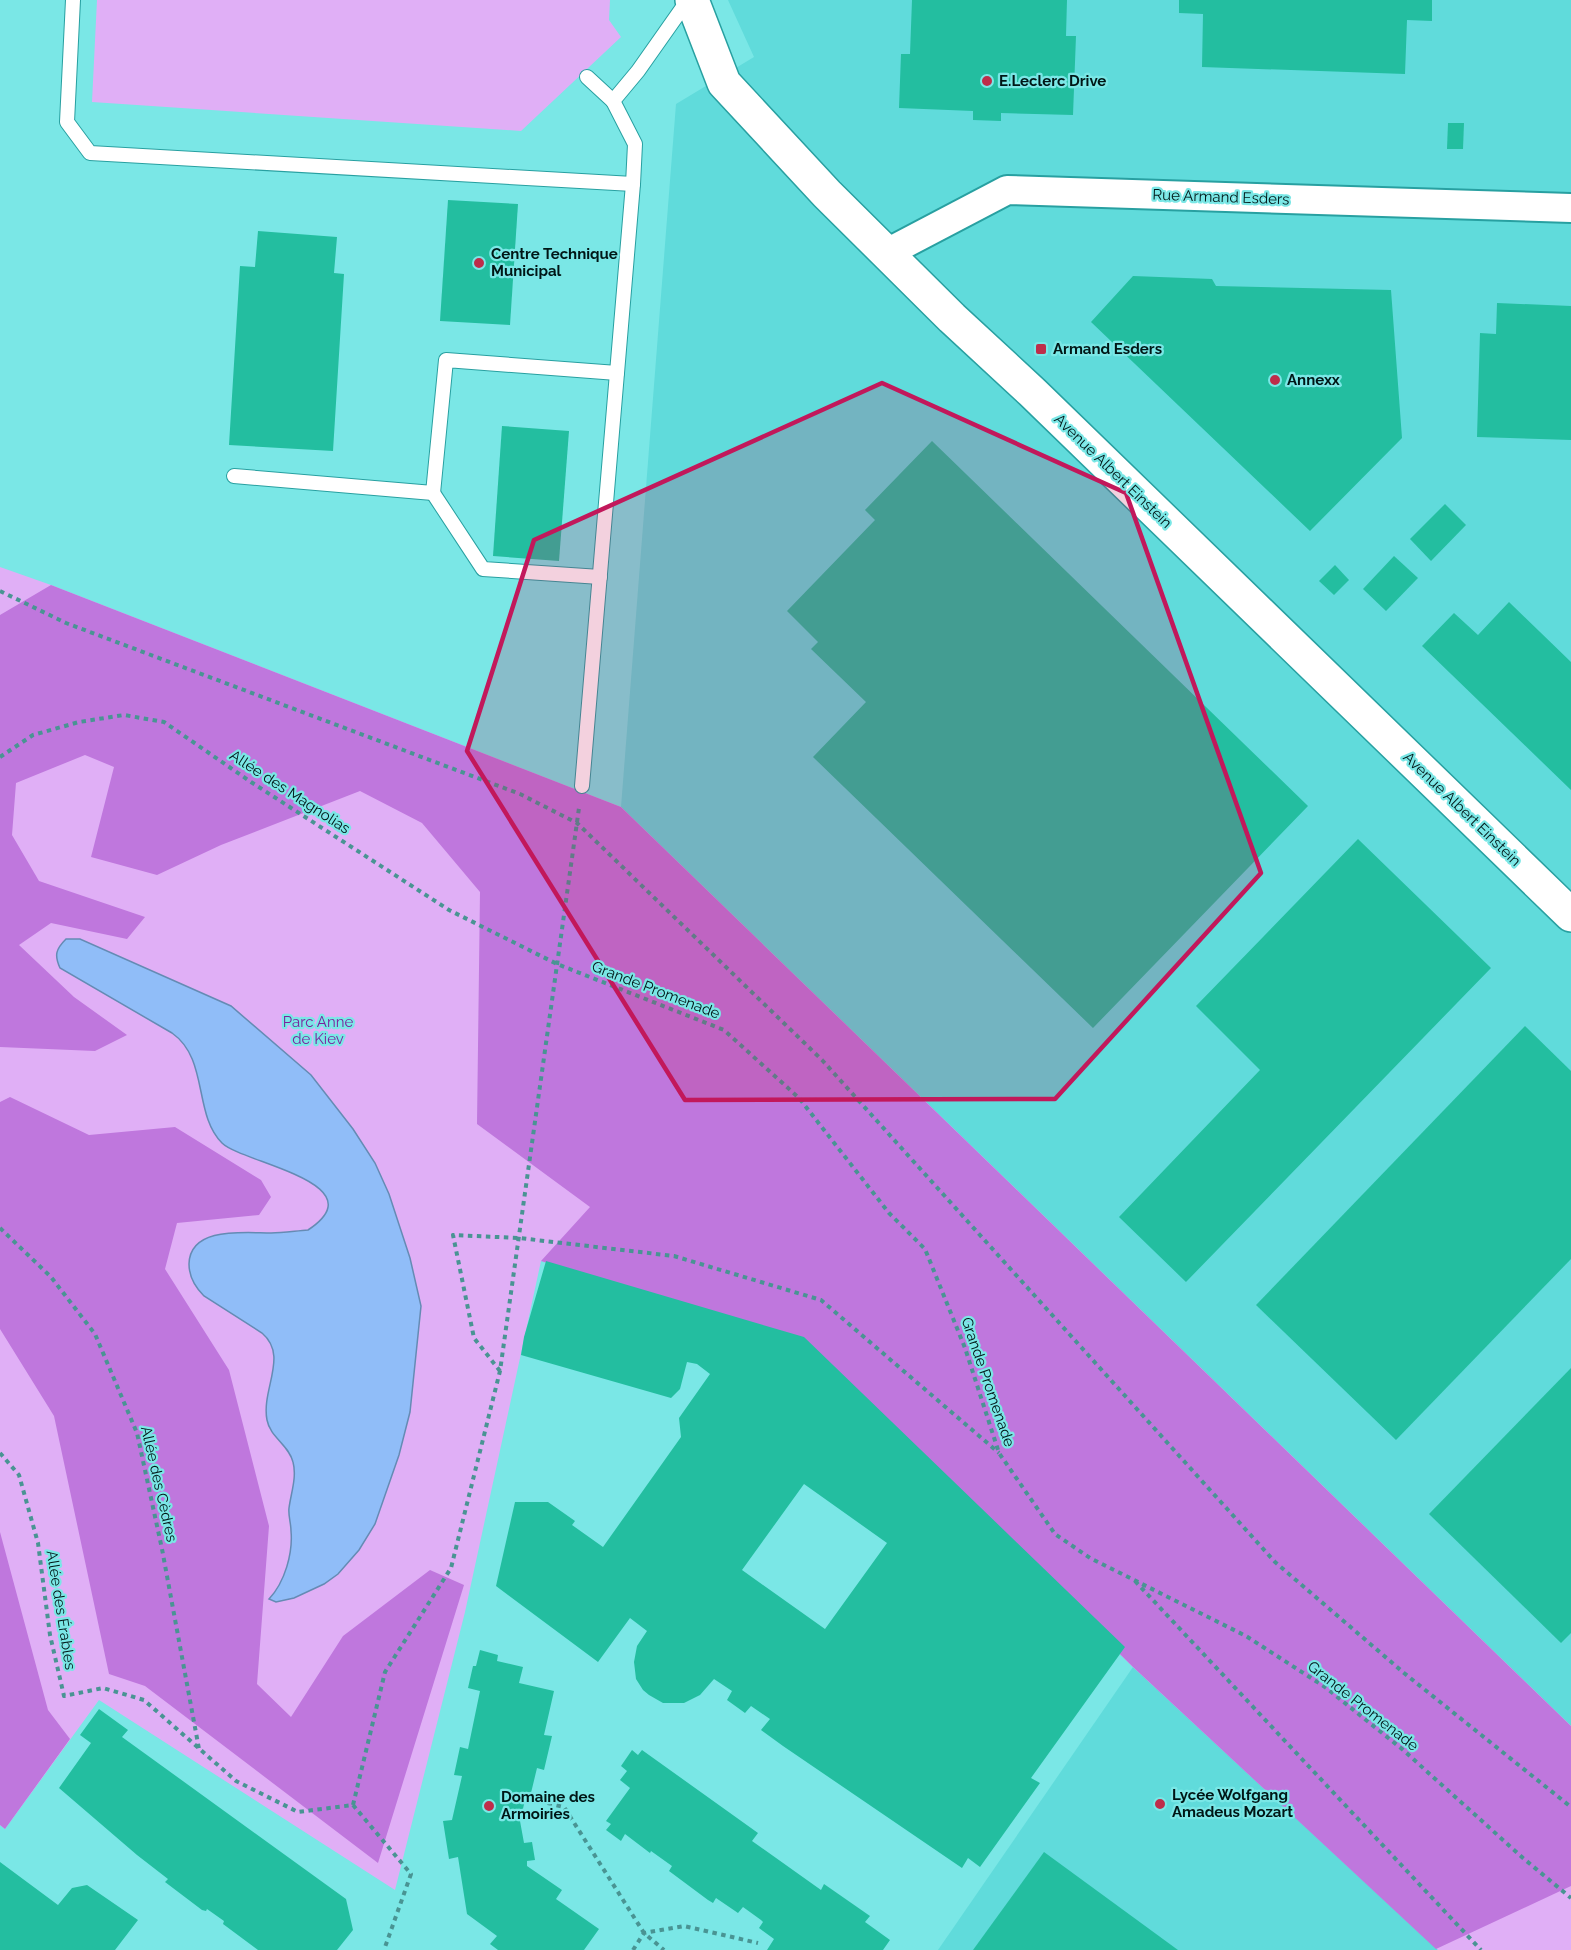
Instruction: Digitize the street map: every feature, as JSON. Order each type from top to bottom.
[{"type":"street","name":"Avenue Albert Einstein","points":[[690,0],[724,83],[827,194],[1571,915]]},
{"type":"street","name":"Rue Armand Esders","points":[[887,253],[1007,190],[1571,208]]},
{"type":"lane","points":[[73,0],[67,122],[90,153],[633,184]]},
{"type":"lane","points":[[613,101],[690,0]]},
{"type":"lane","points":[[582,786],[635,144],[613,101],[587,76]]},
{"type":"lane","points":[[600,577],[483,569],[434,493],[446,360],[617,373]]},
{"type":"lane","points":[[234,476],[434,493]]},
{"type":"path","points":[[0,591],[66,623],[520,794],[577,823],[822,1060],[1275,1562],[1404,1673],[1571,1807]]},
{"type":"path","name":"Allée des Magnolias","points":[[0,757],[33,735],[79,722],[124,715],[164,722],[251,782],[449,910],[557,964]]},
{"type":"path","points":[[353,1805],[385,1672],[451,1568],[500,1371],[582,786]]},
{"type":"path","name":"Grande Promenade","points":[[557,964],[724,1030],[799,1098],[889,1213],[925,1249],[965,1348],[999,1453],[1055,1534],[1090,1558],[1246,1636],[1325,1687],[1402,1749],[1571,1898]]},
{"type":"path","name":"Allée des Cèdres","points":[[0,1228],[51,1277],[95,1334],[137,1433],[162,1548],[199,1750]]},
{"type":"path","points":[[500,1371],[474,1338],[453,1235],[519,1238],[674,1256],[821,1300],[999,1453]]},
{"type":"path","name":"Allée des Érables","points":[[0,1453],[20,1475],[38,1543],[50,1635],[64,1696],[103,1688],[144,1700],[199,1750]]},
{"type":"path","points":[[1132,1579],[1481,1950]]},
{"type":"path","points":[[199,1750],[236,1781],[298,1812],[353,1805]]},
{"type":"path","points":[[539,1802],[564,1807],[644,1933],[664,1950]]},
{"type":"path","points":[[353,1805],[411,1874],[384,1950]]},
{"type":"path","points":[[633,1950],[644,1933],[684,1926],[758,1943]]},
{"type":"highlighted area","points":[[882,383],[1126,493],[1261,873],[1055,1099],[685,1100],[467,751],[534,540]]},
{"type":"shaded area","points":[[728,0],[1571,0],[1571,1726],[621,807],[676,104],[754,57]]},
{"type":"shaded area","points":[[51,585],[621,807],[1571,1726],[1571,1886],[1436,1949],[1133,1667],[802,1341],[541,1261],[590,1207],[477,1124],[480,892],[422,823],[360,791],[221,845],[157,875],[91,857],[114,767],[85,755],[16,783],[12,835],[39,881],[145,917],[127,939],[51,923],[19,945],[74,997],[127,1035],[95,1051],[0,1047],[0,615]]},
{"type":"shaded area","points":[[66,939],[80,939],[231,1006],[311,1075],[353,1129],[375,1163],[389,1194],[410,1258],[421,1306],[410,1412],[399,1455],[375,1524],[359,1550],[338,1574],[324,1584],[294,1598],[276,1602],[269,1599],[284,1576],[289,1558],[291,1528],[289,1511],[294,1473],[291,1456],[272,1431],[267,1420],[267,1397],[274,1362],[270,1342],[262,1333],[204,1296],[193,1282],[189,1264],[192,1252],[199,1243],[209,1237],[234,1233],[308,1230],[326,1214],[327,1199],[317,1187],[299,1176],[234,1151],[222,1143],[207,1117],[196,1072],[184,1044],[172,1033],[60,968],[57,952]]},
{"type":"shaded area","points":[[10,1097],[89,1135],[175,1127],[261,1180],[271,1197],[259,1215],[177,1223],[165,1269],[229,1370],[269,1526],[257,1684],[291,1717],[343,1636],[430,1570],[464,1585],[378,1863],[145,1686],[109,1674],[54,1416],[0,1329],[0,1102]]},
{"type":"shaded area","points":[[0,1532],[48,1710],[70,1739],[5,1829],[0,1825]]},
{"type":"shaded area","name":"Lycée Wolfgang Amadeus Mozart","points":[[1133,1667],[1438,1950],[938,1950]]},
{"type":"green space","points":[[97,0],[610,0],[609,20],[621,37],[521,131],[92,102]]},
{"type":"green space","name":"Parc Anne de Kiev","points":[[0,567],[621,807],[1571,1726],[1571,1950],[1438,1950],[1133,1667],[802,1341],[541,1261],[465,1612],[395,1890],[99,1700],[5,1829],[0,1825]]},
{"type":"building","name":"E.Leclerc Drive","points":[[912,0],[1067,0],[1066,36],[1076,36],[1073,115],[1001,113],[1001,121],[973,120],[973,111],[899,108],[901,54],[910,54]]},
{"type":"building","points":[[1179,0],[1432,0],[1432,21],[1407,20],[1405,74],[1202,67],[1203,14],[1179,13]]},
{"type":"building","points":[[1448,123],[1464,123],[1463,149],[1447,149]]},
{"type":"building","name":"Centre Technique Municipal","points":[[448,200],[518,204],[510,325],[440,321]]},
{"type":"building","points":[[258,231],[337,237],[334,273],[344,274],[333,451],[229,445],[240,266],[255,267]]},
{"type":"building","name":"Annexx","points":[[1133,276],[1212,279],[1216,286],[1391,290],[1402,438],[1310,531],[1091,322]]},
{"type":"building","points":[[1497,303],[1571,306],[1571,440],[1477,437],[1480,333],[1496,334]]},
{"type":"building","points":[[502,426],[569,431],[559,561],[493,556]]},
{"type":"building","points":[[932,441],[1308,806],[1093,1028],[813,757],[866,702],[811,649],[818,642],[787,611],[875,520],[865,510]]},
{"type":"building","points":[[1445,504],[1466,525],[1431,561],[1410,539]]},
{"type":"building","points":[[1394,556],[1418,578],[1386,611],[1363,589]]},
{"type":"building","points":[[1335,565],[1349,580],[1334,595],[1319,581]]},
{"type":"building","points":[[1509,602],[1571,662],[1571,790],[1422,646],[1454,613],[1478,635]]},
{"type":"building","points":[[1358,839],[1491,968],[1186,1282],[1119,1217],[1260,1070],[1196,1006]]},
{"type":"building","points":[[1525,1026],[1571,1071],[1571,1259],[1396,1440],[1256,1305]]},
{"type":"building","points":[[546,1261],[804,1337],[1125,1647],[1031,1778],[1040,1783],[980,1867],[968,1858],[962,1868],[783,1746],[761,1730],[770,1719],[751,1706],[745,1713],[727,1700],[732,1691],[714,1679],[700,1695],[684,1703],[663,1703],[649,1695],[636,1679],[634,1662],[637,1646],[647,1631],[630,1618],[598,1662],[496,1586],[515,1502],[548,1502],[575,1521],[572,1525],[603,1547],[681,1437],[679,1418],[710,1374],[697,1364],[687,1362],[680,1389],[671,1398],[521,1355]],"holes":[[[804,1484],[887,1543],[825,1629],[742,1570]]]},
{"type":"building","points":[[1571,1368],[1571,1633],[1561,1643],[1429,1514]]},
{"type":"building","name":"Domaine des Armoiries","points":[[480,1650],[498,1655],[497,1661],[523,1667],[519,1683],[554,1691],[544,1735],[552,1736],[544,1770],[537,1768],[531,1793],[527,1792],[520,1821],[524,1843],[532,1842],[535,1860],[527,1861],[527,1866],[562,1890],[556,1899],[599,1929],[584,1950],[498,1950],[490,1944],[497,1936],[467,1914],[458,1857],[449,1859],[443,1821],[452,1820],[462,1776],[454,1775],[460,1747],[468,1749],[480,1691],[468,1688],[473,1666],[476,1666]]},
{"type":"building","points":[[99,1709],[128,1730],[122,1737],[346,1899],[353,1930],[337,1950],[258,1950],[223,1924],[224,1921],[207,1909],[202,1910],[165,1882],[168,1879],[59,1788],[91,1743],[80,1735]]},
{"type":"building","name":"Domaine des Armoiries","points":[[632,1750],[638,1755],[642,1750],[758,1833],[752,1841],[821,1890],[824,1884],[870,1916],[865,1922],[890,1940],[883,1950],[767,1950],[774,1939],[759,1928],[763,1922],[761,1920],[743,1907],[738,1913],[716,1898],[713,1903],[669,1871],[672,1866],[651,1851],[650,1853],[625,1834],[621,1841],[606,1830],[611,1824],[606,1821],[630,1788],[620,1780],[627,1771],[621,1766]]},
{"type":"building","points":[[1044,1852],[1178,1950],[973,1950]]},
{"type":"building","points":[[0,1862],[58,1905],[72,1888],[87,1885],[138,1920],[115,1950],[0,1950]]},
{"type":"place","name":"E.Leclerc Drive","points":[[987,81]]},
{"type":"place","name":"Centre Technique Municipal","points":[[479,263]]},
{"type":"place","name":"Armand Esders","points":[[1041,349]]},
{"type":"place","name":"Annexx","points":[[1275,380]]},
{"type":"place","name":"Lycée Wolfgang Amadeus Mozart","points":[[1160,1804]]},
{"type":"place","name":"Domaine des Armoiries","points":[[489,1806]]}]
